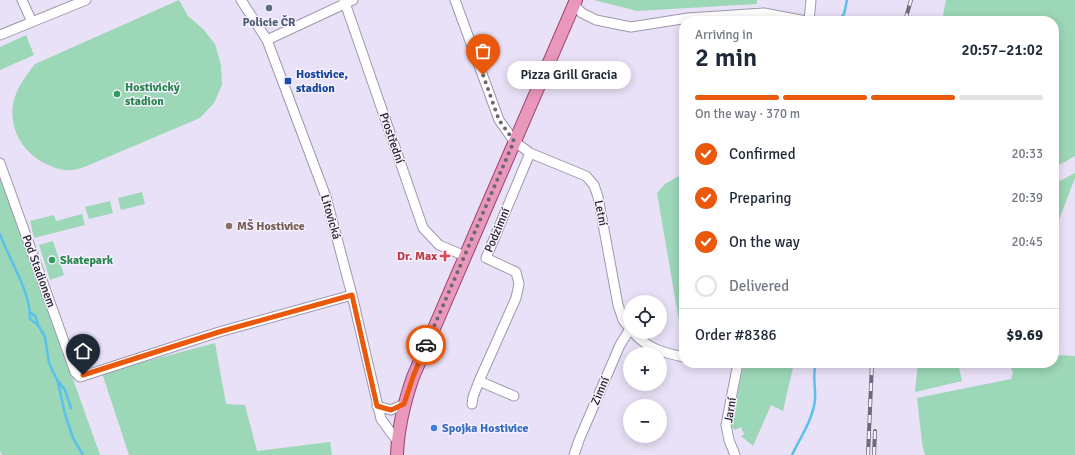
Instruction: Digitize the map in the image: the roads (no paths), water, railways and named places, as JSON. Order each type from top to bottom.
[{"type":"main road","points":[[397,455],[404,404],[413,377],[575,2]]},
{"type":"street","points":[[22,0],[32,22]]},
{"type":"street","name":"Litovická","points":[[241,0],[267,40],[326,197],[352,295],[377,406],[381,418],[398,442]]},
{"type":"street","name":"Letní","points":[[455,0],[499,120],[514,141],[530,153],[586,176],[594,185],[598,197],[618,305],[623,320]]},
{"type":"street","points":[[808,16],[811,0]]},
{"type":"street","points":[[0,35],[80,1]]},
{"type":"street","points":[[267,40],[348,1]]},
{"type":"street","name":"Prostřední","points":[[348,1],[423,228],[439,245],[464,256]]},
{"type":"street","points":[[575,2],[582,13],[596,20],[631,27],[679,19]]},
{"type":"street","name":"Podzimní","points":[[472,404],[479,381],[516,298],[519,284],[516,272],[486,258],[530,153]]},
{"type":"street","name":"Pod Stadionem","points":[[0,163],[75,372],[80,376],[219,332],[352,295]]},
{"type":"street","name":"Zimní","points":[[574,455],[579,440],[624,339]]},
{"type":"street","points":[[641,339],[649,346],[666,354],[679,356]]},
{"type":"street","name":"Jarní","points":[[734,368],[726,425],[735,455]]},
{"type":"street","points":[[479,381],[514,396]]},
{"type":"street","points":[[377,406],[391,410],[404,404]]},
{"type":"waterway","points":[[842,16],[847,0]]},
{"type":"waterway","points":[[0,234],[27,298],[30,319],[38,325],[45,337],[49,363],[58,382],[65,414],[73,438],[83,455]]},
{"type":"waterway","points":[[30,312],[36,317],[38,326]]},
{"type":"waterway","points":[[792,455],[809,421],[814,407],[815,368]]},
{"type":"waterway","points":[[59,382],[65,390],[71,408]]},
{"type":"railway","points":[[906,16],[911,0]]},
{"type":"railway","points":[[868,455],[872,368]]},
{"type":"railway","points":[[874,455],[875,431]]},
{"type":"place","name":"Policie ČR","points":[[269,8]]},
{"type":"place","name":"Pizza Grill Gracia","points":[[483,75]]},
{"type":"place","name":"Hostivice, stadion","points":[[288,81]]},
{"type":"place","name":"Hostivický stadion","points":[[117,94]]},
{"type":"place","name":"MŠ Hostivice","points":[[229,226]]},
{"type":"place","name":"Dr. Max","points":[[445,256]]},
{"type":"place","name":"Skatepark","points":[[52,260]]},
{"type":"place","name":"Spojka Hostivice","points":[[434,428]]}]
